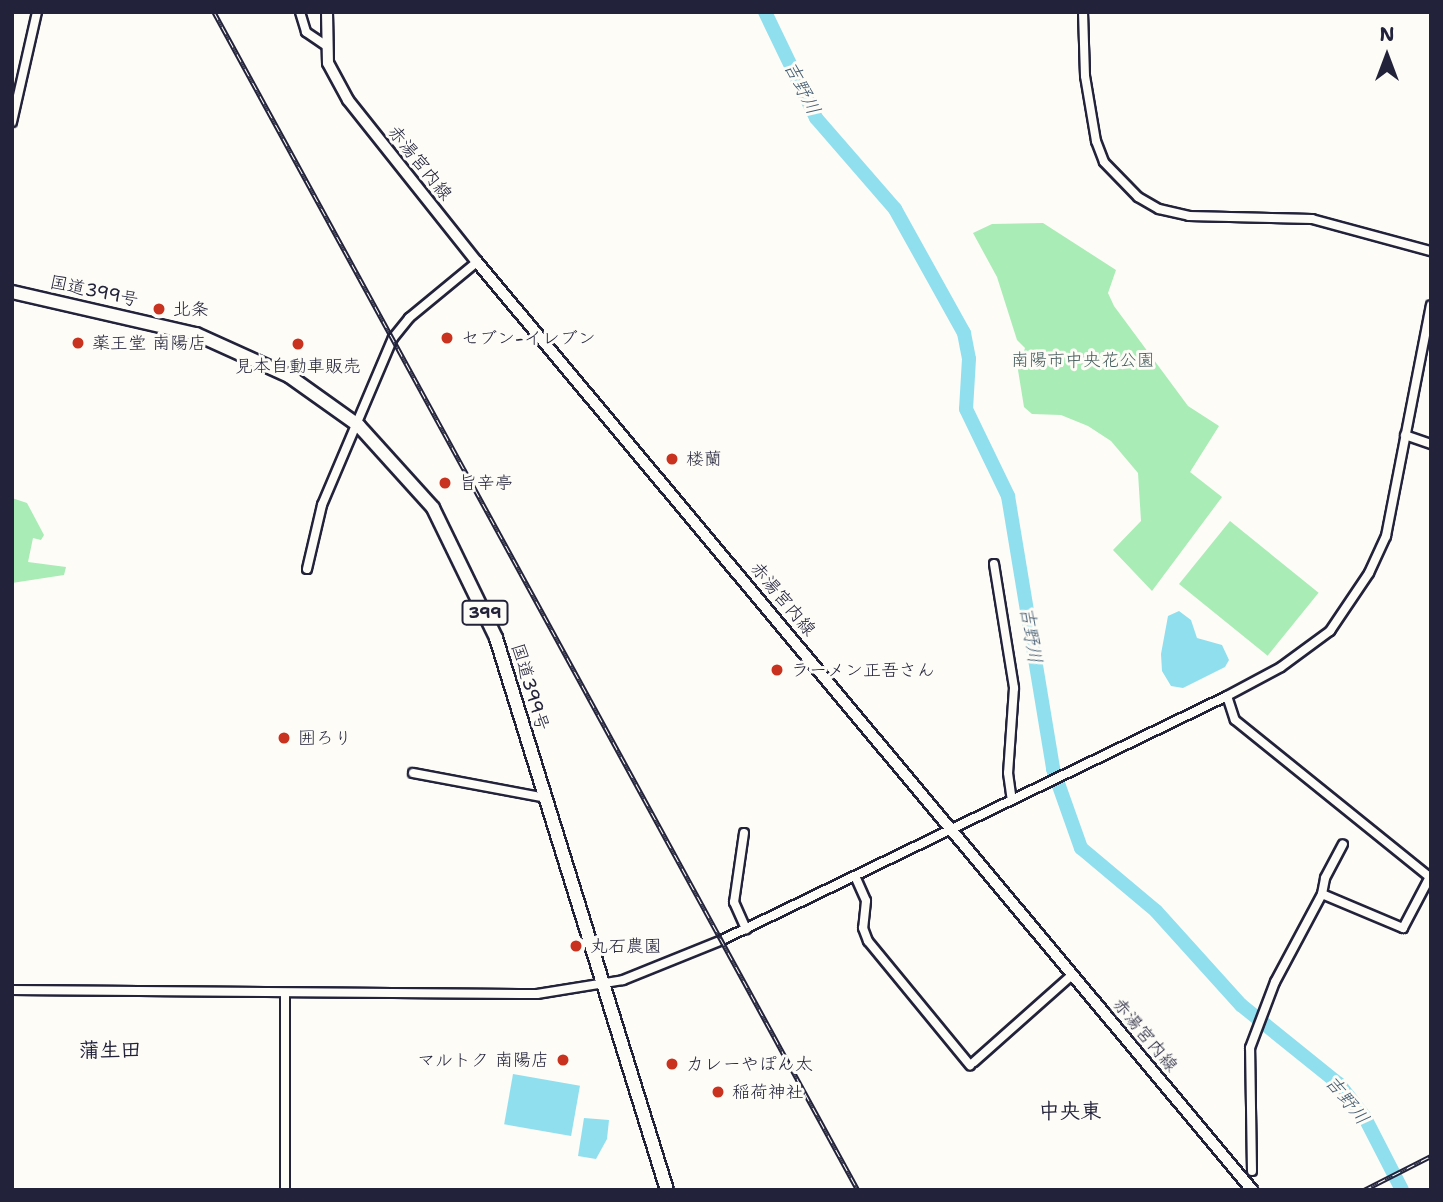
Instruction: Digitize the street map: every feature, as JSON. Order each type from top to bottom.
[{"type":"highway","name":"国道399号","points":[[12,292],[196,334],[289,376],[359,426],[433,508],[476,590],[496,638],[667,1190]]},
{"type":"main road","name":"赤湯宮内線","points":[[327,12],[325,45],[328,63],[348,100],[477,262],[1252,1190]]},
{"type":"street","points":[[12,122],[37,12]]},
{"type":"street","points":[[300,12],[306,32],[325,45]]},
{"type":"street","points":[[1083,12],[1085,76],[1096,141],[1104,162],[1138,197],[1159,209],[1189,215],[1312,219],[1431,251]]},
{"type":"street","points":[[307,569],[322,505],[359,426],[393,338],[409,318],[477,262]]},
{"type":"street","points":[[12,990],[489,997],[604,984],[658,969],[746,929],[1227,696],[1312,646],[1344,613],[1387,536],[1431,305]]},
{"type":"street","points":[[1405,435],[1431,444]]},
{"type":"street","points":[[994,564],[1014,688],[1008,773],[1012,800]]},
{"type":"street","points":[[1227,696],[1235,720],[1430,877],[1403,928],[1322,894]]},
{"type":"street","points":[[413,773],[546,798]]},
{"type":"street","points":[[744,832],[734,902],[746,929]]},
{"type":"street","points":[[1252,1171],[1250,1048],[1275,982],[1322,894],[1325,878],[1343,844]]},
{"type":"street","points":[[855,876],[866,901],[863,928],[868,941],[972,1064],[1072,975]]},
{"type":"street","points":[[285,993],[285,1190]]},
{"type":"green space","name":"南陽市中央花公園","points":[[1043,223],[1116,270],[1108,293],[1114,306],[1188,406],[1219,426],[1190,472],[1222,497],[1152,591],[1113,550],[1141,521],[1138,473],[1111,441],[1088,426],[1061,415],[1032,414],[1024,407],[1018,370],[1025,348],[1017,340],[997,277],[973,233],[992,224]]},
{"type":"green space","points":[[12,498],[27,503],[44,535],[41,540],[33,538],[28,562],[66,567],[64,575],[12,583]]},
{"type":"green space","points":[[1230,521],[1319,593],[1268,656],[1179,584]]},
{"type":"water","points":[[1179,611],[1191,620],[1197,638],[1222,645],[1229,660],[1225,667],[1183,688],[1171,686],[1162,671],[1161,654],[1168,616]]},
{"type":"water","points":[[513,1074],[580,1086],[571,1136],[504,1124]]},
{"type":"water","points":[[584,1118],[609,1120],[607,1139],[596,1159],[578,1156]]},
{"type":"waterway","name":"吉野川","points":[[765,12],[816,118],[895,209],[964,333],[969,359],[966,409],[1008,496],[1053,769],[1081,848],[1156,911],[1241,1005],[1339,1084],[1364,1116],[1402,1190]]},
{"type":"railway","points":[[214,12],[858,1190]]},
{"type":"railway","points":[[1364,1190],[1431,1156]]},
{"type":"place","name":"北条","points":[[159,309]]},
{"type":"place","name":"セブン-イレブン","points":[[447,338]]},
{"type":"place","name":"薬王堂 南陽店","points":[[78,343]]},
{"type":"place","name":"見本自動車販売","points":[[298,344]]},
{"type":"place","name":"楼蘭","points":[[672,459]]},
{"type":"place","name":"旨辛亭","points":[[445,483]]},
{"type":"place","name":"ラーメン正吾さん","points":[[777,670]]},
{"type":"place","name":"囲ろり","points":[[284,738]]},
{"type":"place","name":"丸石農園","points":[[576,946]]},
{"type":"place","name":"マルトク 南陽店","points":[[563,1060]]},
{"type":"place","name":"カレーやぽん太","points":[[672,1064]]},
{"type":"place","name":"稲荷神社","points":[[718,1092]]},
{"type":"district","name":"蒲生田","points":[[110,1050]]},
{"type":"district","name":"中央東","points":[[1070,1111]]}]
